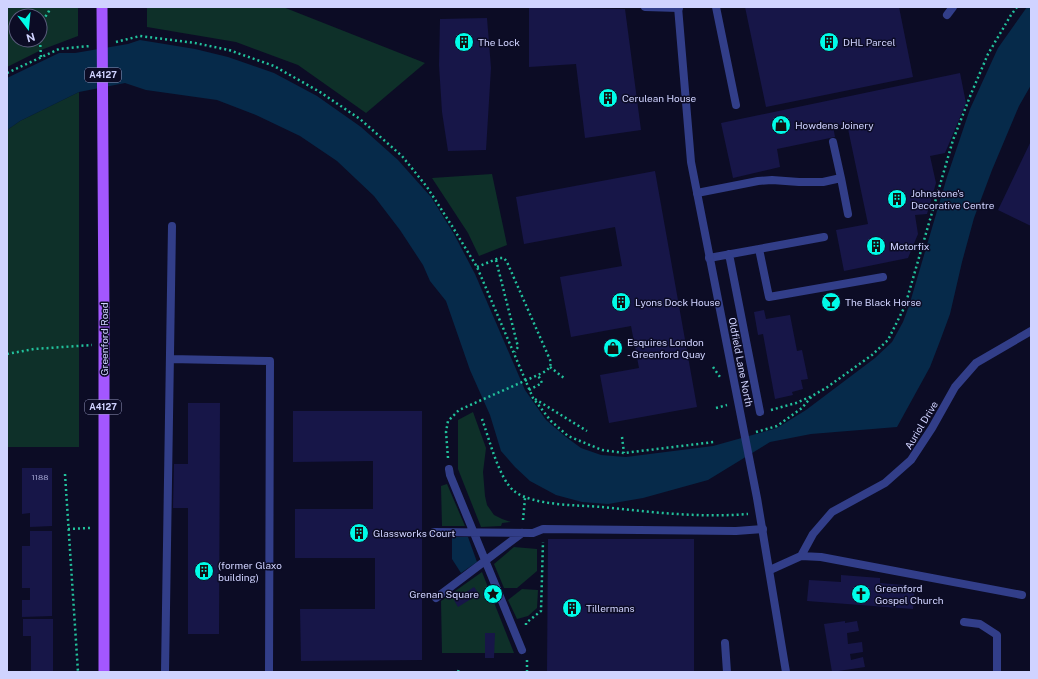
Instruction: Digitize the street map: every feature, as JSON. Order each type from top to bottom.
[{"type":"main road","name":"Greenford Road","points":[[102,7],[104,672]]},
{"type":"street","points":[[645,7],[679,8]]},
{"type":"street","points":[[716,7],[736,104]]},
{"type":"street","points":[[947,15],[953,7]]},
{"type":"street","name":"Oldfield Lane North","points":[[679,8],[691,162],[760,512],[786,672]]},
{"type":"street","points":[[834,142],[848,214]]},
{"type":"street","points":[[697,193],[772,180],[823,182],[841,178]]},
{"type":"street","points":[[165,672],[172,226]]},
{"type":"street","points":[[709,258],[824,237]]},
{"type":"street","points":[[759,249],[769,297],[882,277]]},
{"type":"street","points":[[729,254],[760,412]]},
{"type":"street","name":"Auriol Drive","points":[[801,556],[813,534],[832,512],[885,483],[911,460],[932,428],[955,387],[976,363],[1031,332]]},
{"type":"street","points":[[170,358],[270,361],[269,672]]},
{"type":"street","points":[[449,468],[450,475],[473,532],[525,652]]},
{"type":"street","points":[[436,598],[522,529]]},
{"type":"street","points":[[434,532],[473,532],[522,529],[533,533],[543,530],[736,532],[763,529]]},
{"type":"street","points":[[770,570],[801,556],[821,557],[1022,595]]},
{"type":"street","points":[[964,622],[980,624],[996,635],[997,672]]},
{"type":"street","points":[[725,643],[727,672]]},
{"type":"path","points":[[760,412],[796,403],[812,396],[826,388],[872,355],[888,340],[899,321],[905,306],[953,140],[988,54],[1017,7]]},
{"type":"path","points":[[113,42],[140,36],[195,43],[229,50],[274,66],[320,92],[360,119],[402,156],[427,187],[477,267],[533,398],[551,421],[568,436],[602,450],[624,453],[714,442]]},
{"type":"path","points":[[7,73],[59,49],[90,46]]},
{"type":"path","points":[[40,48],[41,57]]},
{"type":"path","points":[[477,267],[504,258],[507,262],[551,362],[550,367]]},
{"type":"path","points":[[496,260],[518,347],[514,352]]},
{"type":"path","points":[[7,354],[64,346],[104,344]]},
{"type":"path","points":[[449,468],[446,432],[448,421],[459,410],[538,375],[550,367]]},
{"type":"path","points":[[550,367],[564,378]]},
{"type":"path","points":[[529,390],[542,383],[538,375]]},
{"type":"path","points":[[755,432],[777,426],[802,408],[812,396]]},
{"type":"path","points":[[533,398],[587,431]]},
{"type":"path","points":[[482,420],[504,479],[513,490],[525,497],[549,503],[691,516],[737,515],[760,512]]},
{"type":"path","points":[[764,423],[765,429]]},
{"type":"path","points":[[622,437],[624,453]]},
{"type":"path","points":[[65,474],[78,672]]},
{"type":"path","points":[[522,529],[525,497]]},
{"type":"path","points":[[68,529],[81,528]]},
{"type":"path","points":[[526,631],[526,623],[541,611],[543,530]]},
{"type":"path","points":[[525,652],[527,672]]},
{"type":"green space","points":[[7,7],[78,7],[78,36],[48,47],[48,8],[8,8],[8,48],[46,48],[7,67]]},
{"type":"green space","points":[[147,7],[283,7],[425,63],[366,113],[298,65],[236,42],[147,27]]},
{"type":"green space","points":[[79,92],[79,447],[7,447],[7,130],[20,121]]},
{"type":"green space","points":[[492,174],[507,245],[479,256],[468,233],[432,178]]},
{"type":"green space","points":[[473,412],[486,448],[483,472],[487,505],[494,515],[511,522],[502,523],[501,526],[481,527],[458,469],[458,420]]},
{"type":"green space","points":[[447,484],[465,526],[442,526],[441,486]]},
{"type":"green space","points":[[514,547],[537,549],[537,571],[517,588],[504,588],[494,564]]},
{"type":"green space","points":[[482,572],[514,653],[442,653],[441,601]]},
{"type":"green space","points":[[522,589],[538,590],[537,608],[528,616],[517,619],[508,600]]},
{"type":"water","points":[[1027,7],[1031,7],[1031,85],[1019,106],[974,218],[950,314],[930,367],[897,427],[811,434],[770,442],[708,480],[643,498],[608,504],[582,502],[556,495],[530,481],[501,451],[490,415],[470,370],[446,301],[430,281],[423,265],[400,230],[374,196],[337,161],[300,136],[256,115],[217,100],[146,90],[125,83],[79,92],[20,121],[7,130],[7,78],[59,53],[75,53],[128,44],[140,40],[195,49],[228,57],[274,73],[317,96],[361,127],[398,160],[431,197],[454,234],[475,274],[525,390],[546,420],[581,448],[601,455],[626,457],[713,446],[777,428],[806,410],[875,358],[892,342],[903,322],[909,306],[947,177],[970,109],[998,48]]},
{"type":"water","points":[[452,537],[468,537],[477,562],[461,573],[452,559]]},
{"type":"building","name":"Cerulean House","points":[[529,7],[625,9],[641,130],[585,138],[576,64],[529,67]]},
{"type":"building","name":"DHL Parcel","points":[[745,7],[899,7],[913,77],[766,107]]},
{"type":"building","name":"The Lock","points":[[487,18],[491,68],[486,150],[448,151],[442,112],[439,65],[440,19]]},
{"type":"building","name":"Howdens Joinery","points":[[960,73],[966,103],[945,153],[930,156],[936,183],[927,214],[915,215],[918,234],[908,258],[844,271],[836,230],[868,224],[847,124],[833,126],[835,137],[777,149],[780,167],[733,178],[721,123]]},
{"type":"building","points":[[1031,141],[1031,226],[998,210]]},
{"type":"building","name":"Lyons Dock House","points":[[655,171],[697,407],[609,423],[600,375],[639,368],[631,326],[571,337],[560,277],[622,266],[615,227],[524,244],[516,197]]},
{"type":"building","points":[[764,310],[766,319],[790,315],[797,351],[802,350],[808,379],[801,380],[803,389],[792,392],[793,395],[775,399],[763,334],[758,335],[754,312]]},
{"type":"building","name":"(former Glaxo building)","points":[[188,403],[220,403],[219,634],[188,634],[188,508],[173,508],[174,464],[188,464]]},
{"type":"building","name":"Glassworks Court","points":[[293,411],[422,411],[422,660],[301,661],[300,609],[375,609],[375,558],[295,558],[295,509],[373,509],[373,461],[293,462]]},
{"type":"building","points":[[22,468],[52,468],[52,526],[30,527],[30,513],[22,514]]},
{"type":"building","points":[[30,531],[52,531],[52,616],[22,617],[22,600],[30,600],[30,588],[22,588],[22,546],[30,546]]},
{"type":"building","points":[[548,539],[694,539],[694,672],[547,672]]},
{"type":"building","name":"Greenford Gospel Church","points":[[841,575],[880,578],[880,583],[915,586],[913,609],[807,601],[809,580],[841,582]]},
{"type":"building","points":[[474,587],[479,594],[458,607],[454,600]]},
{"type":"building","points":[[23,619],[53,619],[53,672],[31,672],[31,636],[23,636]]},
{"type":"building","points":[[845,621],[845,623],[857,621],[859,631],[847,633],[848,644],[862,642],[863,652],[850,654],[851,660],[863,657],[865,667],[832,672],[824,624]]},
{"type":"building","points":[[485,633],[495,633],[494,658],[485,658]]},
{"type":"place","name":"The Lock","points":[[464,42]]},
{"type":"place","name":"DHL Parcel","points":[[829,42]]},
{"type":"place","name":"Cerulean House","points":[[608,98]]},
{"type":"place","name":"Howdens Joinery","points":[[781,125]]},
{"type":"place","name":"Johnstone's Decorative Centre","points":[[897,199]]},
{"type":"place","name":"Motorfix","points":[[876,246]]},
{"type":"place","name":"Lyons Dock House","points":[[621,302]]},
{"type":"place","name":"The Black Horse","points":[[831,302]]},
{"type":"place","name":"Esquires London - Greenford Quay","points":[[613,348]]},
{"type":"place","name":"Glassworks Court","points":[[359,533]]},
{"type":"place","name":"(former Glaxo building)","points":[[204,571]]},
{"type":"place","name":"Grenan Square","points":[[493,594]]},
{"type":"place","name":"Greenford Gospel Church","points":[[861,594]]},
{"type":"place","name":"Tillermans","points":[[572,608]]}]
